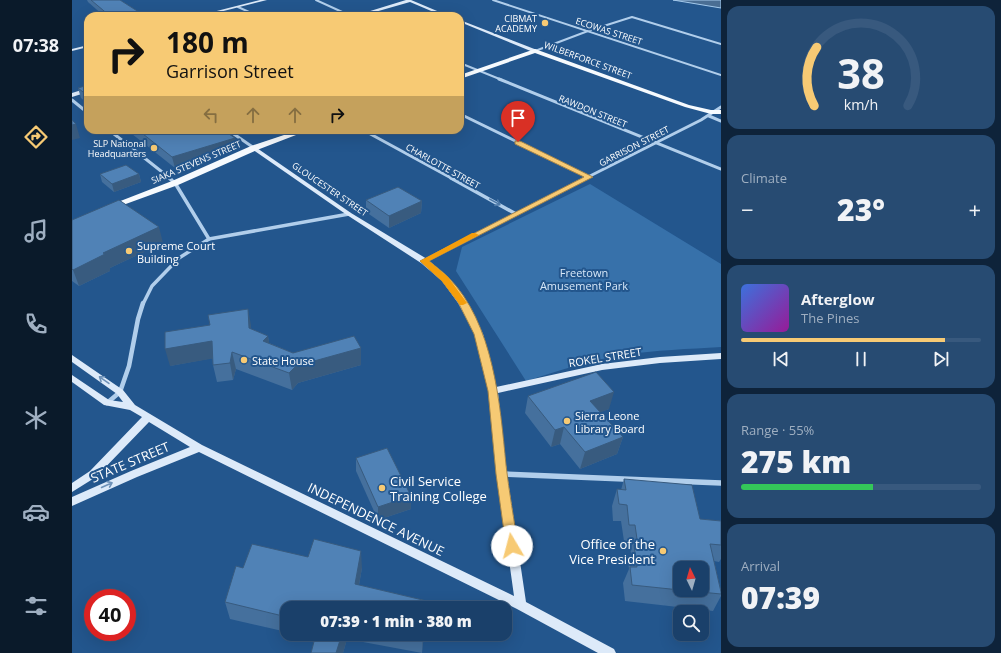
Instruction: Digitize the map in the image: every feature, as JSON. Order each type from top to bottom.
[{"type":"main road","points":[[216,12],[265,0]]},
{"type":"main road","points":[[370,12],[410,0],[438,12]]},
{"type":"main road","name":"WILBERFORCE STREET","points":[[464,23],[535,51],[687,106],[710,114],[721,112]]},
{"type":"main road","points":[[72,46],[84,44]]},
{"type":"main road","points":[[72,50],[84,47]]},
{"type":"main road","points":[[464,76],[535,51]]},
{"type":"main road","points":[[72,95],[84,91]]},
{"type":"main road","name":"SIAKA STEVENS STREET","points":[[101,210],[123,200],[175,183],[254,148],[294,134]]},
{"type":"main road","name":"GLOUCESTER STREET","points":[[254,148],[349,214],[424,261],[445,279],[462,302],[479,334],[493,391],[502,474],[520,605]]},
{"type":"main road","name":"ROKEL STREET","points":[[493,391],[602,367],[660,360],[721,356]]},
{"type":"main road","points":[[72,358],[120,392],[132,407]]},
{"type":"main road","points":[[72,378],[107,403],[132,407]]},
{"type":"main road","name":"INDEPENDENCE AVENUE","points":[[132,407],[199,448],[520,605],[610,653]]},
{"type":"main road","name":"STATE STREET","points":[[72,488],[93,474],[148,417]]},
{"type":"main road","name":"STATE STREET","points":[[72,502],[134,474],[199,448]]},
{"type":"street","points":[[316,0],[342,12]]},
{"type":"street","name":"ECOWAS STREET","points":[[493,0],[721,75]]},
{"type":"street","points":[[238,7],[249,12]]},
{"type":"street","points":[[535,51],[632,17],[721,44]]},
{"type":"street","name":"RAWDON STREET","points":[[464,65],[721,170]]},
{"type":"street","points":[[72,100],[84,110]]},
{"type":"street","name":"GARRISON STREET","points":[[424,261],[655,143],[721,107]]},
{"type":"street","points":[[710,114],[721,121]]},
{"type":"street","points":[[464,116],[589,177]]},
{"type":"street","points":[[114,134],[175,183],[209,239]]},
{"type":"street","name":"GLOUCESTER STREET","points":[[234,134],[254,148]]},
{"type":"street","name":"CHARLOTTE STREET","points":[[370,134],[516,214]]},
{"type":"street","points":[[107,403],[120,392],[129,366],[138,319],[144,299],[152,286],[179,258],[209,239],[349,214]]},
{"type":"street","points":[[502,474],[721,483]]},
{"type":"green space","name":"Freetown Amusement Park","points":[[590,184],[721,264],[721,347],[635,353],[611,357],[574,366],[526,381],[456,271],[462,247]]},
{"type":"shaded area","points":[[673,0],[721,0],[721,8]]},
{"type":"building","points":[[91,0],[120,0],[139,12],[105,12]]},
{"type":"building","points":[[84,86],[84,93],[78,88]]},
{"type":"building","points":[[143,134],[229,134],[235,138],[172,157]]},
{"type":"building","points":[[126,165],[139,174],[112,184],[100,174]]},
{"type":"building","points":[[398,187],[422,201],[389,216],[366,200]]},
{"type":"building","points":[[119,200],[159,227],[103,253],[105,254],[73,270],[72,220]]},
{"type":"building","points":[[248,309],[249,328],[268,336],[263,341],[293,353],[354,336],[361,348],[296,366],[289,373],[232,352],[230,363],[213,365],[212,341],[165,349],[165,332],[210,325],[208,315]]},
{"type":"building","points":[[596,372],[614,392],[590,401],[623,437],[585,452],[564,427],[555,430],[528,396]]},
{"type":"building","name":"Civil Service Training College","points":[[387,448],[411,496],[378,507],[356,458]]},
{"type":"building","points":[[624,479],[692,485],[700,519],[721,521],[721,545],[710,544],[721,594],[709,593],[709,561],[673,561],[673,589],[632,585],[630,567],[637,567],[634,545],[638,546],[635,525],[629,525],[627,505],[619,504],[617,489],[626,490]]},
{"type":"building","points":[[314,539],[361,551],[355,584],[427,601],[280,601],[280,615],[225,602],[236,566],[243,568],[252,544],[308,557]]},
{"type":"building","points":[[314,641],[340,641],[336,653],[311,653]]},
{"type":"slow traffic","points":[[463,303],[445,279],[424,261],[475,235]]},
{"type":"place","name":"CIBMAT ACADEMY","points":[[545,23]]},
{"type":"place","name":"SLP National Headquarters","points":[[154,148]]},
{"type":"place","name":"Supreme Court Building","points":[[129,251]]},
{"type":"place","name":"State House","points":[[244,360]]},
{"type":"place","name":"Sierra Leone Library Board","points":[[567,421]]},
{"type":"place","name":"Civil Service Training College","points":[[382,488]]},
{"type":"place","name":"Office of the Vice President","points":[[663,551]]},
{"type":"route","points":[[512,546],[493,391],[479,334],[454,290],[445,279],[424,261],[589,177],[518,142]]}]
